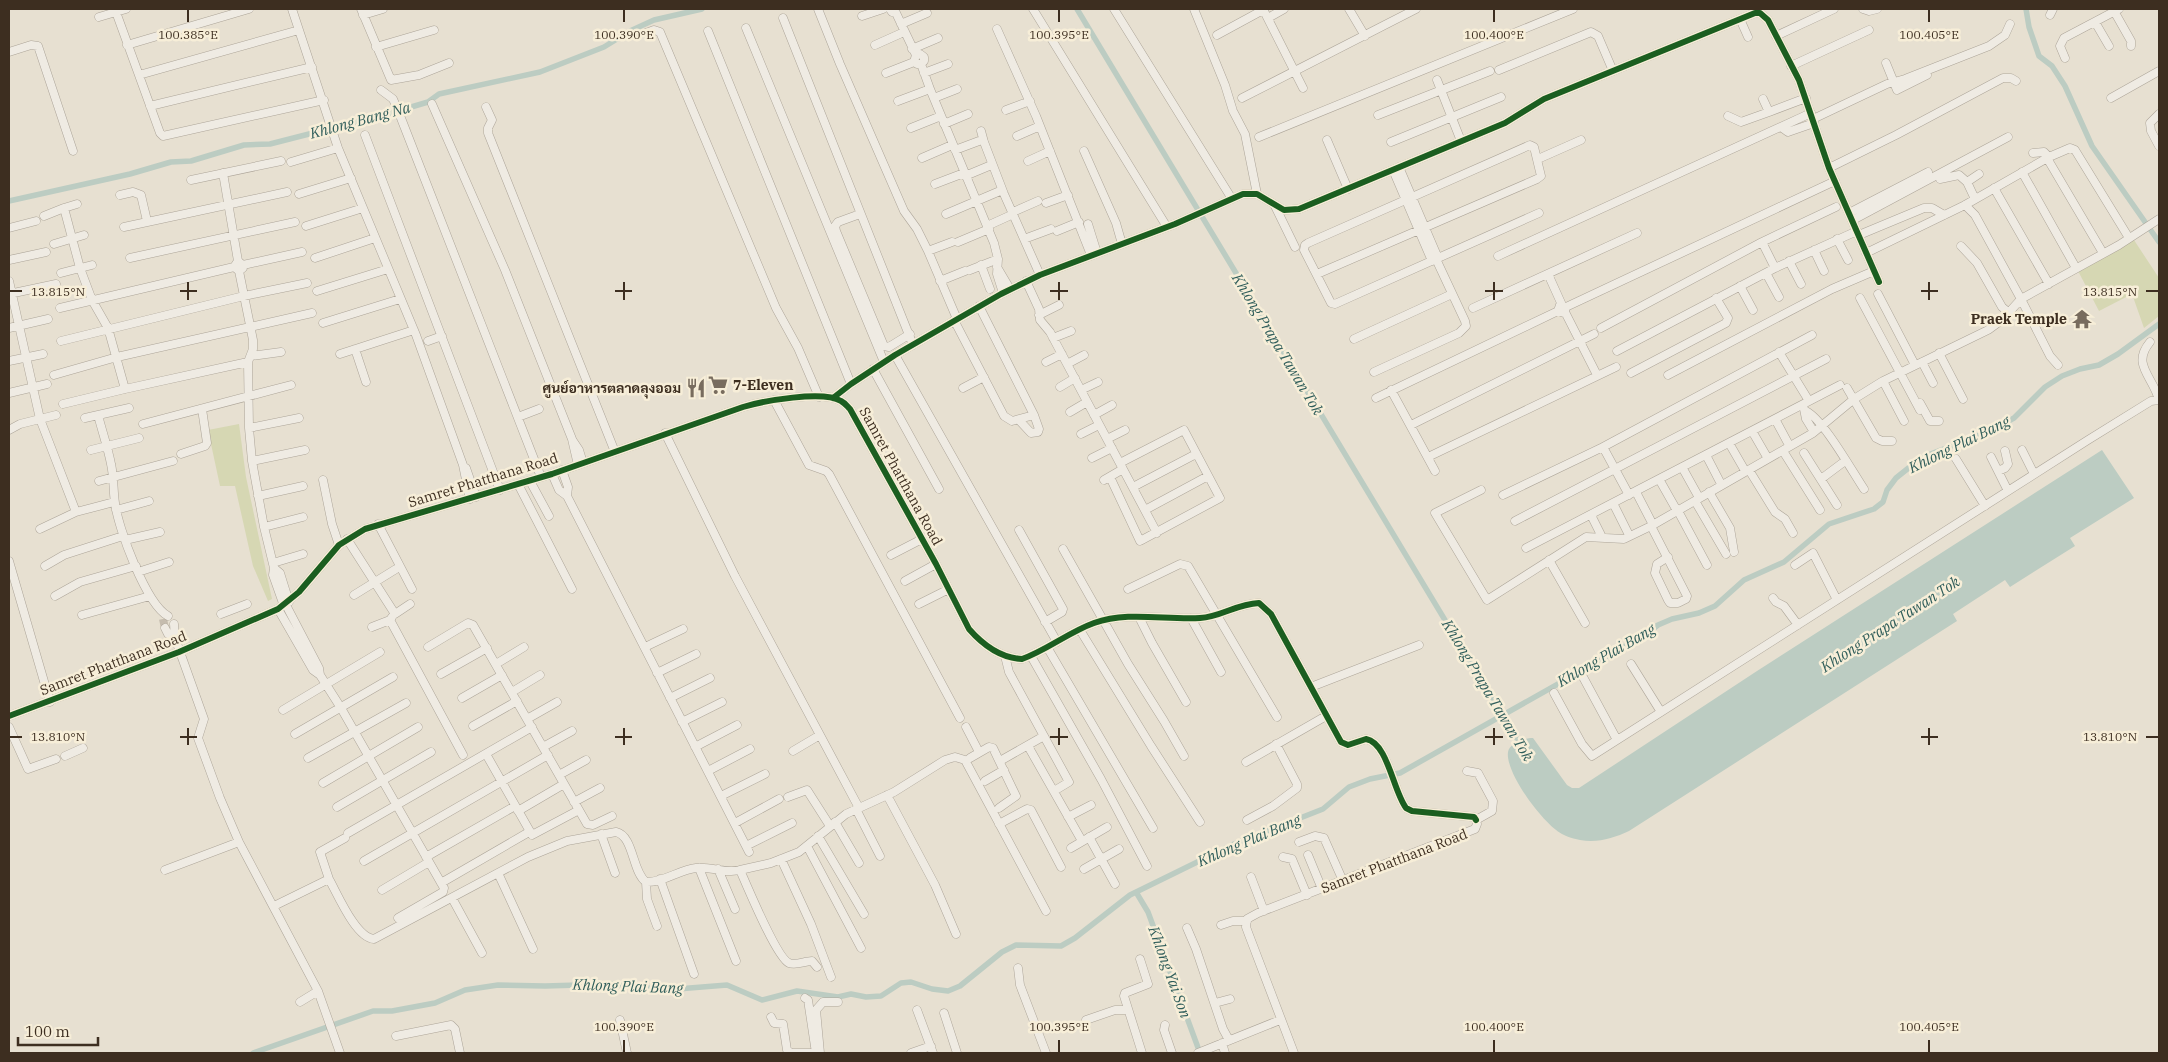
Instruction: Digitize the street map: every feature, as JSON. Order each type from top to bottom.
[{"type":"street","points":[[99,17],[126,9]]},
{"type":"street","points":[[127,44],[249,9]]},
{"type":"street","points":[[292,9],[324,100],[332,132],[414,330],[463,465],[470,477],[473,498]]},
{"type":"street","points":[[383,9],[362,12],[389,78],[393,81],[419,75],[449,63]]},
{"type":"street","points":[[818,9],[904,211],[928,251],[955,320],[1004,416],[1012,421],[1034,415]]},
{"type":"street","points":[[862,16],[883,9]]},
{"type":"street","points":[[1033,9],[1167,227]]},
{"type":"street","points":[[1114,9],[1229,201]]},
{"type":"street","points":[[1194,9],[1226,85],[1233,111],[1245,134],[1257,194]]},
{"type":"street","points":[[1217,35],[1263,9],[1302,88]]},
{"type":"street","points":[[1268,18],[1284,9]]},
{"type":"street","points":[[1349,9],[1365,36]]},
{"type":"street","points":[[1242,98],[1416,9]]},
{"type":"street","points":[[1259,137],[1573,9]]},
{"type":"street","points":[[1776,36],[1834,9]]},
{"type":"street","points":[[1863,9],[1869,11],[1877,9]]},
{"type":"street","points":[[895,10],[924,73],[988,227],[998,263],[997,274],[1006,291]]},
{"type":"street","points":[[2054,41],[2064,38],[2117,10],[2131,41],[2131,46]]},
{"type":"street","points":[[116,12],[160,134],[168,136],[324,100]]},
{"type":"street","points":[[834,398],[851,384],[895,355],[1006,291],[1040,275],[1175,224],[1243,194],[1257,194],[1284,210],[1299,209],[1505,123],[1536,103],[1743,15],[1760,13],[1764,15],[1776,36],[1806,98],[1829,168],[1879,282]]},
{"type":"street","points":[[901,24],[927,14]]},
{"type":"street","points":[[1743,15],[1748,37]]},
{"type":"street","points":[[783,18],[860,214],[910,334],[909,338],[915,344]]},
{"type":"street","points":[[2095,22],[2109,46]]},
{"type":"street","points":[[1498,256],[1781,127],[1813,119],[1893,82],[1989,46],[2005,35],[2010,24]]},
{"type":"street","points":[[997,29],[1030,101],[1094,254]]},
{"type":"street","points":[[138,76],[300,30]]},
{"type":"street","points":[[376,48],[434,30]]},
{"type":"street","points":[[646,33],[654,30],[660,32],[776,308],[798,348],[819,397]]},
{"type":"street","points":[[1791,66],[1869,30]]},
{"type":"street","points":[[708,31],[851,384]]},
{"type":"street","points":[[875,45],[904,32]]},
{"type":"street","points":[[1378,115],[1591,32],[1598,36],[1613,71]]},
{"type":"street","points":[[886,73],[916,58],[938,38]]},
{"type":"street","points":[[2064,38],[2060,46],[2065,58]]},
{"type":"street","points":[[1886,63],[1898,90],[1949,65],[2000,44]]},
{"type":"street","points":[[9,52],[31,45],[38,46],[73,151]]},
{"type":"street","points":[[757,55],[884,362]]},
{"type":"street","points":[[924,73],[948,64]]},
{"type":"street","points":[[150,106],[312,66]]},
{"type":"street","points":[[2111,98],[2159,71]]},
{"type":"street","points":[[1829,168],[1896,136],[2003,78],[2006,77],[2016,81]]},
{"type":"street","points":[[1437,80],[1461,141]]},
{"type":"street","points":[[898,101],[930,89]]},
{"type":"street","points":[[934,98],[957,89]]},
{"type":"street","points":[[381,90],[393,100],[541,477]]},
{"type":"street","points":[[1391,142],[1501,98]]},
{"type":"street","points":[[1728,116],[1741,122],[1806,98]]},
{"type":"street","points":[[1763,100],[1768,112]]},
{"type":"street","points":[[1006,110],[1030,101]]},
{"type":"street","points":[[432,104],[505,270],[572,439],[579,450],[580,464]]},
{"type":"street","points":[[486,107],[492,123],[487,131],[615,452]]},
{"type":"street","points":[[911,128],[968,114]]},
{"type":"street","points":[[2159,114],[2150,123],[2151,131],[2159,146]]},
{"type":"street","points":[[1017,136],[1040,126]]},
{"type":"street","points":[[982,131],[984,142],[1011,214],[1040,275]]},
{"type":"street","points":[[365,135],[500,490]]},
{"type":"street","points":[[1851,217],[2008,137]]},
{"type":"street","points":[[1327,140],[1348,189]]},
{"type":"street","points":[[1538,158],[1581,140]]},
{"type":"street","points":[[922,158],[979,141]]},
{"type":"street","points":[[1317,274],[1537,179],[1541,176],[1541,171],[1534,147],[1530,145],[1305,245],[1304,250],[1333,304],[1539,213]]},
{"type":"street","points":[[291,162],[338,148]]},
{"type":"street","points":[[1866,253],[1965,205],[2067,149],[2075,150],[2129,238]]},
{"type":"street","points":[[1028,161],[1050,151]]},
{"type":"street","points":[[1084,151],[1116,223],[1122,244]]},
{"type":"street","points":[[2033,153],[2044,152],[2103,253]]},
{"type":"street","points":[[191,180],[282,161]]},
{"type":"street","points":[[935,184],[989,166]]},
{"type":"street","points":[[1374,372],[1463,330],[1466,326],[1396,169]]},
{"type":"street","points":[[1851,217],[1928,172]]},
{"type":"street","points":[[2022,172],[2076,268]]},
{"type":"street","points":[[223,173],[232,235],[251,328],[253,349],[249,359],[249,428],[252,461],[273,566],[280,573],[284,605],[305,648],[319,668],[320,675],[341,708],[444,888],[442,892],[398,918]]},
{"type":"street","points":[[1967,182],[1979,174]]},
{"type":"street","points":[[1940,178],[1959,175],[1967,182],[1975,199]]},
{"type":"street","points":[[300,194],[351,178]]},
{"type":"street","points":[[1376,398],[1835,181]]},
{"type":"street","points":[[1994,188],[2049,284]]},
{"type":"street","points":[[946,214],[1000,191]]},
{"type":"street","points":[[120,195],[133,192],[141,195],[147,221]]},
{"type":"street","points":[[124,227],[287,192]]},
{"type":"street","points":[[928,251],[955,242],[1011,214],[1042,202],[1068,195]]},
{"type":"street","points":[[44,216],[77,204]]},
{"type":"street","points":[[1275,205],[1295,247]]},
{"type":"street","points":[[1965,205],[1975,215],[2050,356],[2058,365]]},
{"type":"street","points":[[64,208],[80,268],[92,300],[108,328],[125,389]]},
{"type":"street","points":[[306,226],[363,208]]},
{"type":"street","points":[[1601,328],[1762,242],[1836,208]]},
{"type":"street","points":[[1617,351],[1716,298],[1837,239],[1924,208],[1932,208],[1944,215]]},
{"type":"street","points":[[860,214],[838,222],[835,226],[836,231],[884,346],[889,346],[910,334]]},
{"type":"street","points":[[1480,490],[1435,513],[1487,600],[1586,537],[1624,539],[1677,510],[1696,497],[1709,492],[1814,432],[1854,399],[1883,381],[1988,330],[2021,299],[2159,219]]},
{"type":"street","points":[[9,228],[36,221]]},
{"type":"street","points":[[130,258],[295,222]]},
{"type":"street","points":[[1024,239],[1079,222]]},
{"type":"street","points":[[1088,224],[1094,254]]},
{"type":"street","points":[[1473,308],[1637,233]]},
{"type":"street","points":[[54,244],[84,235]]},
{"type":"street","points":[[315,258],[375,238]]},
{"type":"street","points":[[1837,239],[1848,260]]},
{"type":"street","points":[[1762,242],[1775,268]]},
{"type":"street","points":[[1961,246],[1977,263],[2002,307],[2008,312]]},
{"type":"street","points":[[1814,250],[1824,271]]},
{"type":"street","points":[[9,260],[46,252]]},
{"type":"street","points":[[60,308],[302,252]]},
{"type":"street","points":[[1789,261],[1801,284]]},
{"type":"street","points":[[940,281],[981,265],[998,263]]},
{"type":"street","points":[[61,273],[92,265]]},
{"type":"street","points":[[981,265],[990,288]]},
{"type":"street","points":[[317,291],[388,269]]},
{"type":"street","points":[[1668,375],[1832,289],[1874,271]]},
{"type":"street","points":[[1766,273],[1779,296]]},
{"type":"street","points":[[1548,274],[1563,309],[1597,375]]},
{"type":"street","points":[[9,281],[10,294],[40,419],[76,512]]},
{"type":"street","points":[[1026,281],[1039,309],[1040,320],[1062,354],[1157,533]]},
{"type":"street","points":[[61,341],[108,328],[307,283]]},
{"type":"street","points":[[10,294],[56,284]]},
{"type":"street","points":[[1740,286],[1753,310]]},
{"type":"street","points":[[1354,339],[1452,294]]},
{"type":"street","points":[[1878,294],[1918,363],[1933,383]]},
{"type":"street","points":[[1631,373],[1726,323],[1728,318],[1716,298]]},
{"type":"street","points":[[1860,298],[1930,421],[1939,421]]},
{"type":"street","points":[[323,323],[400,300]]},
{"type":"street","points":[[1039,314],[1058,305]]},
{"type":"street","points":[[979,306],[1034,415],[1039,426],[1038,432],[1035,433],[1027,430],[1019,420]]},
{"type":"street","points":[[54,375],[117,357],[312,313]]},
{"type":"street","points":[[9,328],[48,319]]},
{"type":"street","points":[[340,354],[414,330]]},
{"type":"street","points":[[1053,338],[1071,331]]},
{"type":"street","points":[[1411,425],[1594,334]]},
{"type":"street","points":[[1503,495],[1603,447],[1812,335]]},
{"type":"street","points":[[428,341],[442,336]]},
{"type":"street","points":[[1554,693],[1582,744],[1592,756],[2034,474],[2144,405],[2154,400],[2159,400],[2141,360],[2142,352],[2150,342]]},
{"type":"street","points":[[356,349],[366,382]]},
{"type":"street","points":[[63,404],[281,352]]},
{"type":"street","points":[[1779,352],[1794,376],[1806,406],[1864,489]]},
{"type":"street","points":[[1939,353],[1963,399]]},
{"type":"street","points":[[9,361],[43,354]]},
{"type":"street","points":[[1046,362],[1062,354]]},
{"type":"street","points":[[895,355],[1057,642]]},
{"type":"street","points":[[1067,364],[1084,355]]},
{"type":"street","points":[[1515,521],[1826,359]]},
{"type":"street","points":[[1428,457],[1616,366]]},
{"type":"street","points":[[873,369],[939,489]]},
{"type":"street","points":[[1901,371],[1920,410]]},
{"type":"street","points":[[963,388],[984,377]]},
{"type":"street","points":[[1060,386],[1075,378]]},
{"type":"street","points":[[1883,381],[1904,421]]},
{"type":"street","points":[[1081,390],[1098,382]]},
{"type":"street","points":[[9,394],[48,384]]},
{"type":"street","points":[[1526,548],[1775,419],[1806,406],[1840,384]]},
{"type":"street","points":[[143,424],[291,385]]},
{"type":"street","points":[[1848,388],[1876,438],[1882,441],[1892,441]]},
{"type":"street","points":[[1392,390],[1435,471]]},
{"type":"street","name":"Samret Phatthana Road","points":[[9,716],[50,702],[178,649],[230,618],[284,605],[339,545],[378,524],[552,474],[743,406],[774,400],[834,398],[840,400],[850,409],[936,564],[947,590],[969,629],[976,638],[994,651],[1005,656],[1022,659],[1080,630],[1121,616],[1202,618],[1218,615],[1247,604],[1259,603],[1266,608],[1341,742],[1348,744],[1360,740],[1370,740],[1382,752],[1403,804],[1412,811],[1474,817],[1476,820],[1475,829],[1250,916],[1247,922]]},
{"type":"street","points":[[774,400],[809,465],[826,470],[960,718]]},
{"type":"street","points":[[1070,412],[1088,402]]},
{"type":"street","points":[[1094,415],[1112,405]]},
{"type":"street","points":[[1806,406],[1806,419],[1814,432]]},
{"type":"street","points":[[85,418],[129,408]]},
{"type":"street","points":[[181,454],[205,446],[207,443],[202,409]]},
{"type":"street","points":[[518,417],[539,409]]},
{"type":"street","points":[[9,430],[20,424],[56,415]]},
{"type":"street","points":[[98,415],[113,478],[115,506],[124,538],[150,596],[164,619],[168,634],[174,637]]},
{"type":"street","points":[[249,428],[299,418]]},
{"type":"street","points":[[1775,419],[1786,448],[1820,510]]},
{"type":"street","points":[[1080,434],[1099,424]]},
{"type":"street","points":[[1107,439],[1125,430]]},
{"type":"street","points":[[1184,430],[1220,498],[1140,541],[1107,479],[1122,467],[1184,430]]},
{"type":"street","points":[[1752,431],[1767,457]]},
{"type":"street","points":[[665,433],[735,576],[820,735],[880,856]]},
{"type":"street","points":[[91,450],[140,438]]},
{"type":"street","points":[[1729,443],[1775,512],[1785,518],[1793,532]]},
{"type":"street","points":[[1603,447],[1651,524],[1668,558],[1687,596],[1686,599],[1678,603],[1670,603],[1655,573],[1657,564],[1668,558]]},
{"type":"street","points":[[1092,458],[1112,448]]},
{"type":"street","points":[[252,461],[305,450]]},
{"type":"street","points":[[2022,450],[2034,474]]},
{"type":"street","points":[[1998,470],[2005,468],[2008,464],[2005,451]]},
{"type":"street","points":[[1804,453],[1837,505]]},
{"type":"street","points":[[1133,487],[1196,454]]},
{"type":"street","points":[[1706,455],[1720,482]]},
{"type":"street","points":[[1991,457],[2008,491]]},
{"type":"street","points":[[1956,459],[1985,506]]},
{"type":"street","points":[[99,481],[172,461]]},
{"type":"street","points":[[1821,478],[1845,461]]},
{"type":"street","points":[[1682,467],[1726,554]]},
{"type":"street","points":[[562,470],[568,486],[567,496]]},
{"type":"street","points":[[552,474],[559,490],[567,496],[747,849],[792,823]]},
{"type":"street","points":[[1145,510],[1208,476]]},
{"type":"street","points":[[1660,479],[1707,565]]},
{"type":"street","points":[[323,480],[332,524],[339,545]]},
{"type":"street","points":[[530,481],[549,516]]},
{"type":"street","points":[[518,484],[572,589]]},
{"type":"street","points":[[258,496],[303,486]]},
{"type":"street","points":[[1709,492],[1730,528],[1734,552]]},
{"type":"street","points":[[40,528],[76,512],[149,501]]},
{"type":"street","points":[[1613,503],[1628,533]]},
{"type":"street","points":[[1591,515],[1601,535]]},
{"type":"street","points":[[264,527],[303,518]]},
{"type":"street","points":[[378,524],[412,589]]},
{"type":"street","points":[[1019,530],[1062,610],[1062,612],[1045,622]]},
{"type":"street","points":[[45,566],[70,552],[124,538],[160,532]]},
{"type":"street","points":[[347,539],[375,581],[462,755]]},
{"type":"street","points":[[891,555],[922,539]]},
{"type":"street","points":[[1063,550],[1184,756]]},
{"type":"street","points":[[273,566],[303,554]]},
{"type":"street","points":[[1795,565],[1813,554],[1837,600]]},
{"type":"street","points":[[9,560],[50,702]]},
{"type":"street","points":[[1549,560],[1585,623]]},
{"type":"street","points":[[55,596],[80,582],[169,562]]},
{"type":"street","points":[[905,581],[936,564]]},
{"type":"street","points":[[1128,589],[1176,565],[1185,564],[1218,615],[1247,669],[1277,716]]},
{"type":"street","points":[[354,595],[396,569]]},
{"type":"street","points":[[919,604],[947,590]]},
{"type":"street","points":[[82,615],[150,596]]},
{"type":"street","points":[[1773,598],[1784,606],[1798,625]]},
{"type":"street","points":[[230,618],[246,604]]},
{"type":"street","points":[[372,627],[392,617],[410,604]]},
{"type":"street","points":[[1140,617],[1152,643],[1186,702]]},
{"type":"street","points":[[1191,618],[1221,672]]},
{"type":"street","points":[[428,647],[471,623],[574,802],[590,826],[612,816]]},
{"type":"street","points":[[174,624],[174,637],[204,720],[198,738],[239,842],[318,991],[334,1031],[340,1053]]},
{"type":"street","points":[[645,647],[683,629]]},
{"type":"street","points":[[1080,630],[1150,746],[1200,822]]},
{"type":"street","points":[[496,664],[524,646]]},
{"type":"street","points":[[1047,647],[1152,828]]},
{"type":"street","points":[[1311,687],[1413,647]]},
{"type":"street","points":[[441,674],[487,648]]},
{"type":"street","points":[[282,710],[380,652]]},
{"type":"street","points":[[657,673],[696,654]]},
{"type":"street","points":[[1005,656],[1009,672],[1069,782]]},
{"type":"street","points":[[1031,656],[1101,779],[1147,866]]},
{"type":"street","points":[[1631,664],[1662,712]]},
{"type":"street","points":[[462,698],[502,675]]},
{"type":"street","points":[[512,692],[540,675]]},
{"type":"street","points":[[295,734],[393,677]]},
{"type":"street","points":[[1584,677],[1617,740]]},
{"type":"street","points":[[670,698],[710,678]]},
{"type":"street","points":[[473,726],[517,701]]},
{"type":"street","points":[[527,719],[557,702]]},
{"type":"street","points":[[682,722],[722,702]]},
{"type":"street","points":[[308,758],[406,704]]},
{"type":"street","points":[[1246,762],[1326,716]]},
{"type":"street","points":[[696,747],[737,725]]},
{"type":"street","points":[[323,783],[418,727]]},
{"type":"street","points":[[532,727],[396,805],[320,852],[320,857],[329,880],[360,932],[371,939],[380,936],[548,848],[612,832],[621,833],[625,838],[641,876],[646,882],[647,899],[657,926]]},
{"type":"street","points":[[966,727],[979,752]]},
{"type":"street","points":[[9,728],[26,768],[32,769],[56,759]]},
{"type":"street","points":[[543,748],[572,730]]},
{"type":"street","points":[[792,751],[820,735]]},
{"type":"street","points":[[1000,761],[1044,736]]},
{"type":"street","points":[[1247,820],[1273,806],[1297,788],[1297,784],[1276,744]]},
{"type":"street","points":[[1028,746],[1068,817],[1102,860],[1115,884]]},
{"type":"street","points":[[970,758],[992,747],[1016,796],[999,808]]},
{"type":"street","points":[[65,756],[83,748]]},
{"type":"street","points":[[708,771],[750,749]]},
{"type":"street","points":[[337,807],[431,752]]},
{"type":"street","points":[[486,754],[532,835],[579,810]]},
{"type":"street","points":[[364,861],[548,755]]},
{"type":"street","points":[[646,882],[699,868],[718,869],[728,872],[781,859],[807,846],[832,824],[857,808],[887,795],[945,760],[958,757],[965,760],[1046,911]]},
{"type":"street","points":[[559,775],[586,760]]},
{"type":"street","points":[[985,781],[1004,770]]},
{"type":"street","points":[[1467,771],[1478,773],[1493,801],[1492,811],[1476,820]]},
{"type":"street","points":[[721,796],[765,774]]},
{"type":"street","points":[[1054,791],[1078,778]]},
{"type":"street","points":[[382,890],[427,860],[516,808],[564,784]]},
{"type":"street","points":[[574,802],[600,788]]},
{"type":"street","points":[[788,796],[807,790],[859,863]]},
{"type":"street","points":[[887,795],[935,885],[956,934]]},
{"type":"street","points":[[735,823],[779,799]]},
{"type":"street","points":[[1068,817],[1091,806]]},
{"type":"street","points":[[1000,824],[1027,809],[1031,810],[1061,867]]},
{"type":"street","points":[[1071,848],[1107,827]]},
{"type":"street","points":[[441,883],[530,832]]},
{"type":"street","points":[[601,834],[615,873]]},
{"type":"street","points":[[818,836],[864,914]]},
{"type":"street","points":[[1299,842],[1315,836],[1324,838],[1343,881]]},
{"type":"street","points":[[164,870],[239,842]]},
{"type":"street","points":[[807,846],[861,948]]},
{"type":"street","points":[[1084,869],[1119,849]]},
{"type":"street","points":[[1308,855],[1322,889]]},
{"type":"street","points":[[1283,857],[1292,859],[1307,894]]},
{"type":"street","points":[[781,859],[811,924],[830,977]]},
{"type":"street","points":[[699,868],[736,961]]},
{"type":"street","points":[[718,869],[735,909]]},
{"type":"street","points":[[740,870],[770,937],[785,960],[792,964],[812,961],[817,966]]},
{"type":"street","points":[[498,873],[533,949]]},
{"type":"street","points":[[1251,877],[1264,911]]},
{"type":"street","points":[[660,879],[694,974]]},
{"type":"street","points":[[274,906],[329,880]]},
{"type":"street","points":[[452,898],[482,953]]},
{"type":"street","points":[[1221,925],[1232,921],[1247,922],[1249,935],[1294,1053]]},
{"type":"street","points":[[1187,928],[1223,1029],[1225,1053]]},
{"type":"street","points":[[1140,959],[1148,984],[1124,994],[1142,1053]]},
{"type":"street","points":[[1018,968],[1020,985],[1046,1053]]},
{"type":"street","points":[[300,1002],[318,991]]},
{"type":"street","points":[[805,998],[808,1000],[818,1053]]},
{"type":"street","points":[[1215,1003],[1230,999]]},
{"type":"street","points":[[818,1053],[816,1010],[824,1002],[838,1002]]},
{"type":"street","points":[[910,1053],[932,1050],[917,1010]]},
{"type":"street","points":[[1086,1020],[1115,1010],[1128,1010]]},
{"type":"street","points":[[944,1014],[957,1053]]},
{"type":"street","points":[[771,1017],[774,1023],[783,1024],[787,1050],[792,1053],[818,1053]]},
{"type":"street","points":[[620,1020],[627,1053]]},
{"type":"street","points":[[1198,1053],[1280,1020]]},
{"type":"street","points":[[396,1036],[451,1025],[455,1030],[460,1053]]},
{"type":"street","points":[[1165,1025],[1164,1030],[1172,1053]]},
{"type":"green space","points":[[2132,237],[2159,278],[2159,316],[2144,328],[2132,294],[2099,311],[2077,269]]},
{"type":"green space","points":[[239,424],[246,477],[272,599],[268,601],[253,566],[235,486],[220,486],[208,430]]},
{"type":"water","points":[[2102,450],[2134,498],[2070,538],[2075,546],[2010,587],[2005,580],[1953,614],[1957,621],[1629,831],[1612,838],[1593,841],[1566,836],[1554,829],[1536,810],[1519,785],[1509,761],[1508,752],[1514,744],[1533,738],[1567,785],[1572,788],[1579,788],[1757,671]]},
{"type":"waterway","name":"Khlong Bang Na","points":[[9,201],[130,174],[171,162],[191,161],[244,145],[270,144],[391,113],[428,102],[439,94],[540,72],[604,47],[630,31],[654,20],[702,9]]},
{"type":"waterway","name":"Khlong Prapa Tawan Tok","points":[[1077,9],[1522,748]]},
{"type":"waterway","points":[[2026,9],[2029,27],[2039,56],[2052,66],[2065,86],[2092,146],[2159,242]]},
{"type":"waterway","name":"Khlong Plai Bang","points":[[253,1053],[373,1011],[392,1011],[435,1003],[465,990],[498,985],[613,984],[665,990],[727,985],[762,1000],[797,991],[838,997],[851,994],[866,997],[881,996],[901,983],[911,982],[932,989],[948,991],[960,986],[1002,952],[1016,945],[1061,946],[1075,938],[1130,895],[1234,844],[1323,809],[1349,787],[1370,779],[1400,773],[1645,635],[1658,625],[1672,619],[1699,613],[1715,606],[1744,580],[1784,562],[1829,524],[1874,509],[1883,502],[1887,490],[1896,478],[1928,455],[1990,431],[2014,418],[2045,387],[2062,376],[2080,369],[2099,365],[2118,354],[2159,324]]},
{"type":"waterway","name":"Khlong Yai Son","points":[[1136,892],[1148,912],[1200,1053]]},
{"type":"tunnel","points":[[163,619],[165,628]]},
{"type":"cycle path","points":[[833,398],[895,355],[1001,294],[1040,275],[1175,224],[1243,194],[1257,194],[1284,210],[1299,209],[1505,123],[1544,99],[1755,13],[1760,13],[1768,20],[1799,80],[1829,168],[1879,282]]},
{"type":"cycle path","points":[[9,716],[179,652],[278,609],[299,592],[339,545],[365,529],[552,474],[743,407],[778,400],[821,396],[841,401],[850,409],[936,564],[969,629],[992,650],[1006,656],[1022,659],[1085,627],[1107,619],[1120,617],[1200,618],[1259,603],[1271,614],[1341,742],[1348,745],[1366,739],[1374,742],[1385,758],[1401,800],[1406,808],[1412,811],[1474,817],[1476,820]]},
{"type":"place","name":"Praek Temple","points":[[2082,319]]},
{"type":"place","name":"7-Eleven","points":[[718,385]]},
{"type":"place","name":"ศูนย์อาหารตลาดลุงออม","points":[[696,388]]}]
